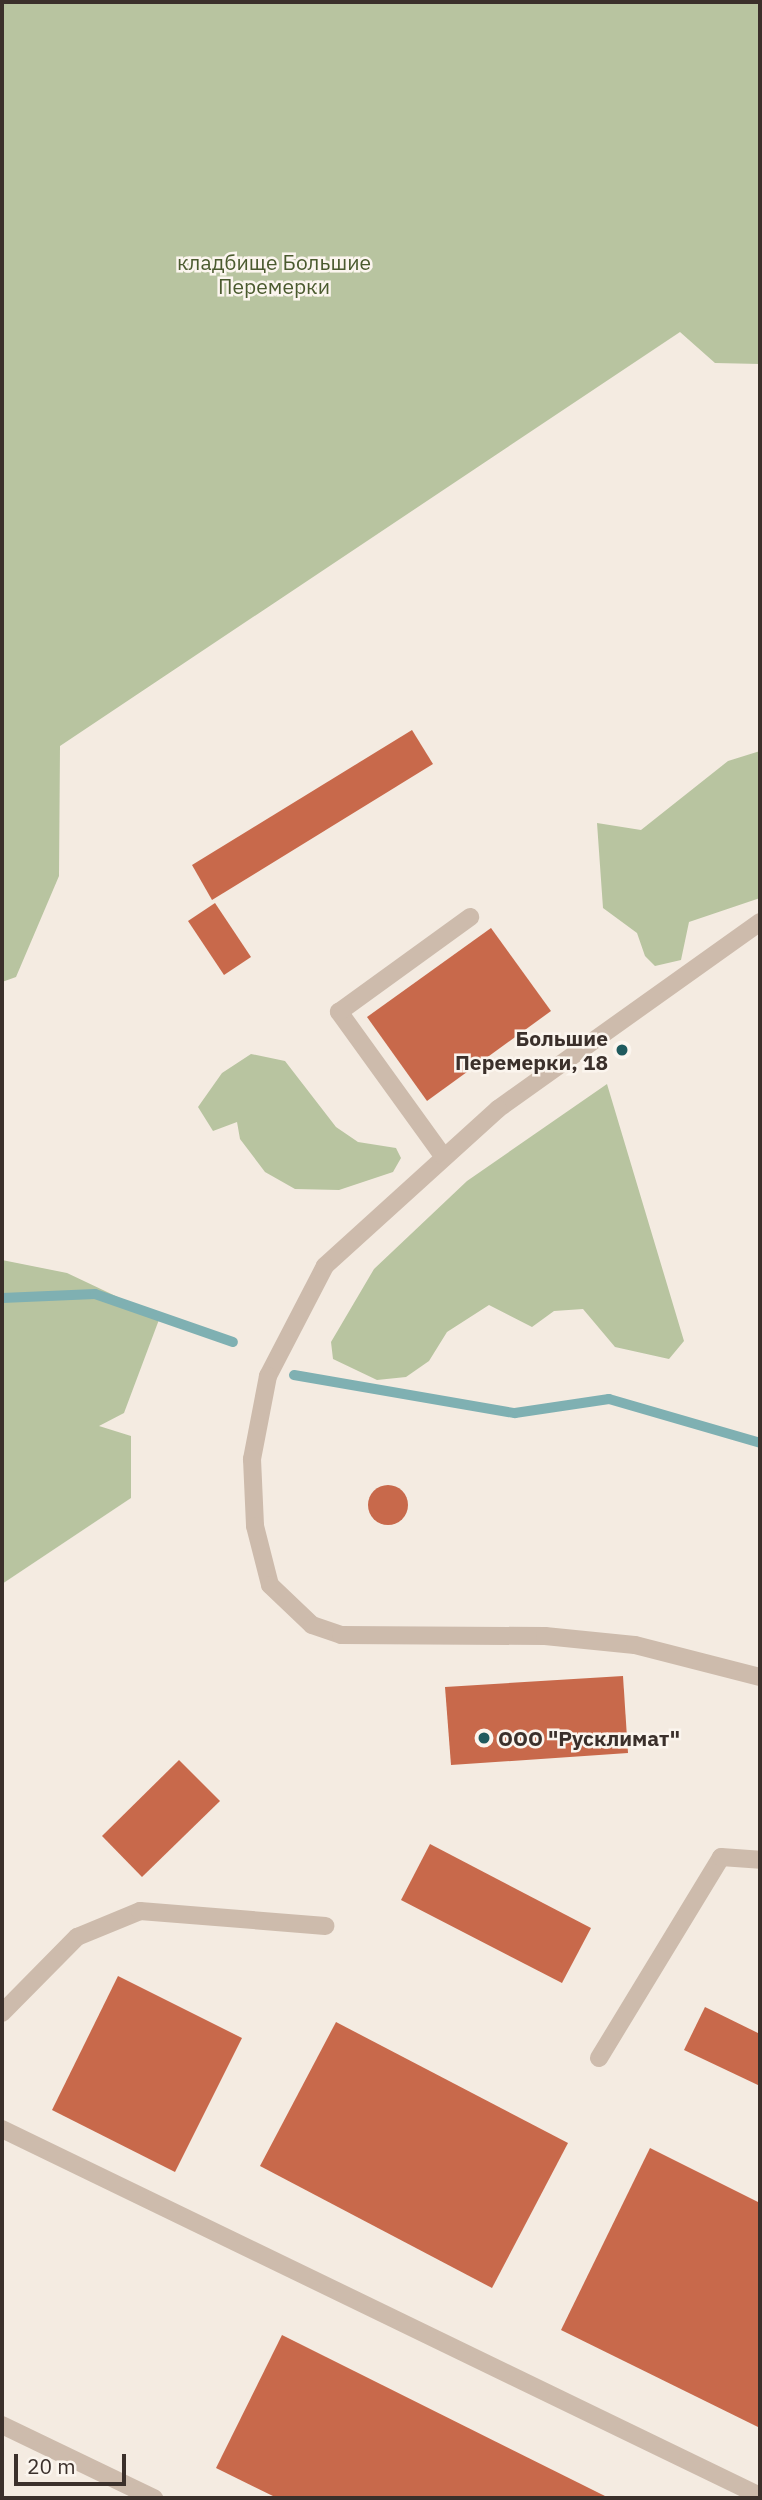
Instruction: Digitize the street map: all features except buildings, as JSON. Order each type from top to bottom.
[{"type":"street","points":[[443,1156],[339,1012],[470,917]]},
{"type":"street","points":[[760,922],[498,1109],[443,1156],[325,1266],[268,1377],[252,1459],[255,1526],[270,1585],[312,1625],[341,1635],[545,1636],[635,1645],[760,1677]]},
{"type":"street","points":[[599,2058],[721,1857],[760,1860]]},
{"type":"street","points":[[2,2013],[77,1937],[140,1911],[325,1926]]},
{"type":"street","points":[[2,2129],[760,2496]]},
{"type":"street","points":[[2,2425],[154,2498]]},
{"type":"green space","name":"кладбище Большие Перемерки","points":[[2,2],[760,2],[760,364],[715,363],[680,332],[60,746],[59,876],[16,977],[2,982]]},
{"type":"green space","points":[[760,751],[760,898],[689,922],[681,960],[655,966],[645,956],[637,933],[603,908],[597,823],[641,830],[728,761]]},
{"type":"green space","points":[[251,1054],[285,1061],[336,1127],[358,1142],[396,1148],[401,1158],[393,1172],[339,1190],[295,1189],[265,1172],[240,1139],[237,1122],[213,1131],[198,1107],[222,1073]]},
{"type":"green space","points":[[607,1084],[684,1341],[669,1359],[615,1347],[583,1309],[554,1311],[532,1327],[489,1305],[447,1332],[429,1361],[406,1377],[377,1380],[333,1359],[331,1342],[374,1269],[467,1181]]},
{"type":"green space","points":[[2,1260],[67,1273],[160,1317],[124,1413],[99,1426],[131,1436],[131,1498],[2,1584]]},
{"type":"waterway","points":[[2,1298],[95,1294],[233,1342]]},
{"type":"waterway","points":[[294,1375],[515,1413],[609,1399],[760,1443]]},
{"type":"place","name":"Большие Перемерки, 18","points":[[622,1050]]},
{"type":"place","name":"ООО \"Русклимат\"","points":[[484,1738]]}]
